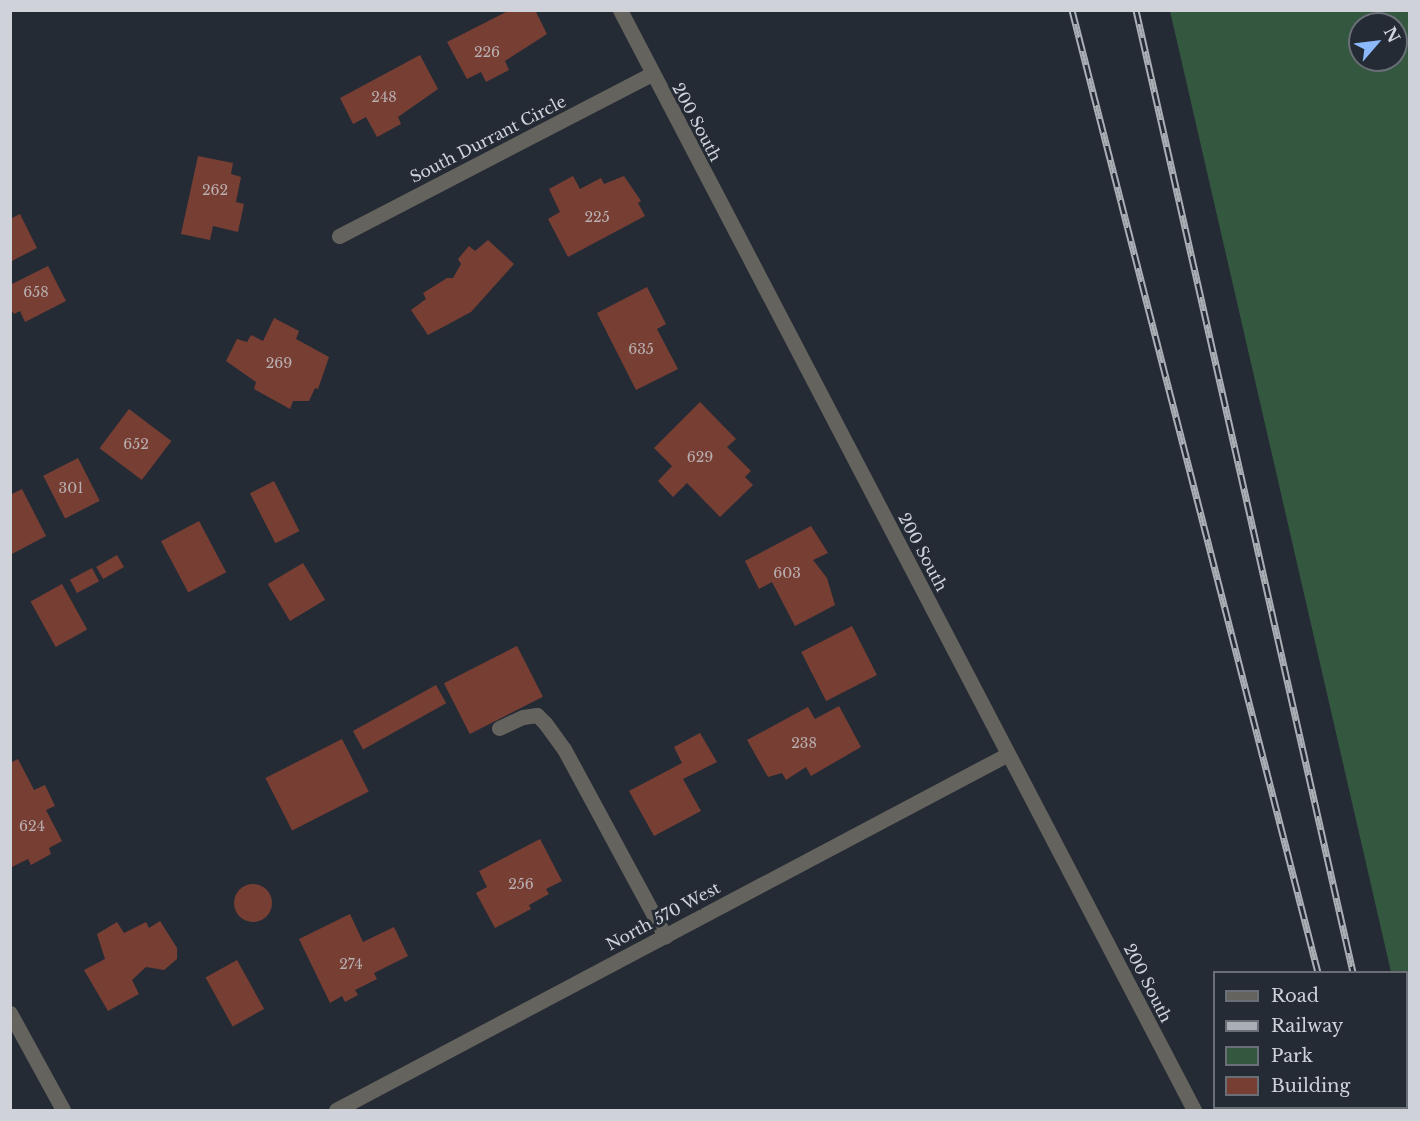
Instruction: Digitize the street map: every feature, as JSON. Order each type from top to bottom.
[{"type":"street","name":"200 South","points":[[620,10],[1194,1110]]},
{"type":"street","name":"South Durrant Circle","points":[[339,236],[652,74]]},
{"type":"street","points":[[499,728],[523,717],[537,715],[545,723],[564,749],[665,936]]},
{"type":"street","name":"North 570 West","points":[[336,1110],[1008,754]]},
{"type":"street","points":[[10,1013],[63,1110]]},
{"type":"green space","points":[[1170,11],[1409,11],[1409,1055],[1408,971],[1391,971]]},
{"type":"building","points":[[510,10],[535,10],[547,34],[505,61],[509,70],[486,82],[481,72],[467,79],[447,42]]},
{"type":"building","points":[[420,55],[438,89],[398,117],[401,124],[377,137],[366,117],[353,124],[340,98]]},
{"type":"building","points":[[198,156],[233,163],[231,174],[241,177],[236,202],[244,204],[238,232],[213,226],[210,240],[181,234]]},
{"type":"building","points":[[573,176],[580,189],[601,178],[604,184],[624,176],[641,201],[638,203],[645,216],[568,257],[548,219],[560,212],[549,189]]},
{"type":"building","points":[[20,214],[37,248],[10,262],[10,219]]},
{"type":"building","points":[[488,240],[514,264],[471,312],[428,335],[411,310],[426,299],[423,293],[447,278],[453,278],[461,264],[458,259],[469,246],[475,251]]},
{"type":"building","points":[[48,266],[66,301],[25,322],[20,311],[14,314],[10,308],[10,285]]},
{"type":"building","points":[[647,287],[666,324],[657,329],[678,369],[636,390],[597,313]]},
{"type":"building","points":[[274,318],[299,331],[296,339],[329,357],[318,389],[315,388],[309,401],[293,401],[290,409],[254,389],[256,382],[226,361],[237,339],[247,342],[251,335],[263,341]]},
{"type":"building","points":[[700,402],[736,439],[727,447],[751,471],[745,477],[753,485],[720,517],[687,483],[673,497],[658,481],[672,466],[654,448]]},
{"type":"building","points":[[129,409],[171,441],[142,480],[100,448]]},
{"type":"building","points":[[78,458],[100,501],[65,518],[43,476]]},
{"type":"building","points":[[274,481],[299,531],[275,543],[250,493]]},
{"type":"building","points":[[22,489],[46,536],[10,555],[10,495]]},
{"type":"building","points":[[199,521],[226,572],[188,592],[161,541]]},
{"type":"building","points":[[811,526],[828,553],[813,560],[827,578],[835,605],[795,626],[772,582],[759,589],[745,561]]},
{"type":"building","points":[[117,555],[124,567],[103,579],[96,567]]},
{"type":"building","points":[[303,563],[325,600],[290,621],[268,584]]},
{"type":"building","points":[[92,568],[99,581],[77,593],[70,580]]},
{"type":"building","points":[[62,584],[87,629],[56,647],[31,601]]},
{"type":"building","points":[[852,626],[877,675],[826,701],[801,652]]},
{"type":"building","points":[[517,646],[543,697],[470,734],[444,683]]},
{"type":"building","points":[[436,685],[446,703],[363,749],[353,731]]},
{"type":"building","points":[[839,706],[861,747],[811,776],[806,767],[786,780],[782,773],[768,777],[747,740],[808,707],[815,719]]},
{"type":"building","points":[[700,733],[717,762],[683,779],[701,811],[654,836],[629,791],[682,763],[674,747]]},
{"type":"building","points":[[342,739],[369,792],[292,831],[265,778]]},
{"type":"building","points":[[18,759],[34,790],[45,785],[55,806],[46,810],[62,841],[49,848],[51,854],[31,865],[28,859],[10,868],[10,763]]},
{"type":"building","points":[[540,839],[562,881],[546,889],[549,894],[529,905],[531,909],[495,928],[476,893],[487,887],[479,871]]},
{"type":"building","points":[[253,884],[260,885],[266,890],[271,896],[271,910],[266,916],[260,921],[253,922],[246,921],[240,916],[235,910],[234,903],[235,896],[240,890],[246,885]]},
{"type":"building","points":[[350,914],[363,942],[394,927],[408,956],[374,973],[377,979],[355,990],[358,995],[345,1002],[342,996],[330,1003],[299,939]]},
{"type":"building","points":[[160,921],[177,948],[177,959],[164,970],[146,967],[132,980],[139,994],[108,1011],[84,970],[105,959],[97,934],[117,922],[124,933],[146,922],[149,928]]},
{"type":"building","points":[[237,960],[264,1009],[233,1026],[206,977]]},
{"type":"railway","points":[[1072,10],[1318,971]]},
{"type":"railway","points":[[1136,10],[1353,971]]}]
